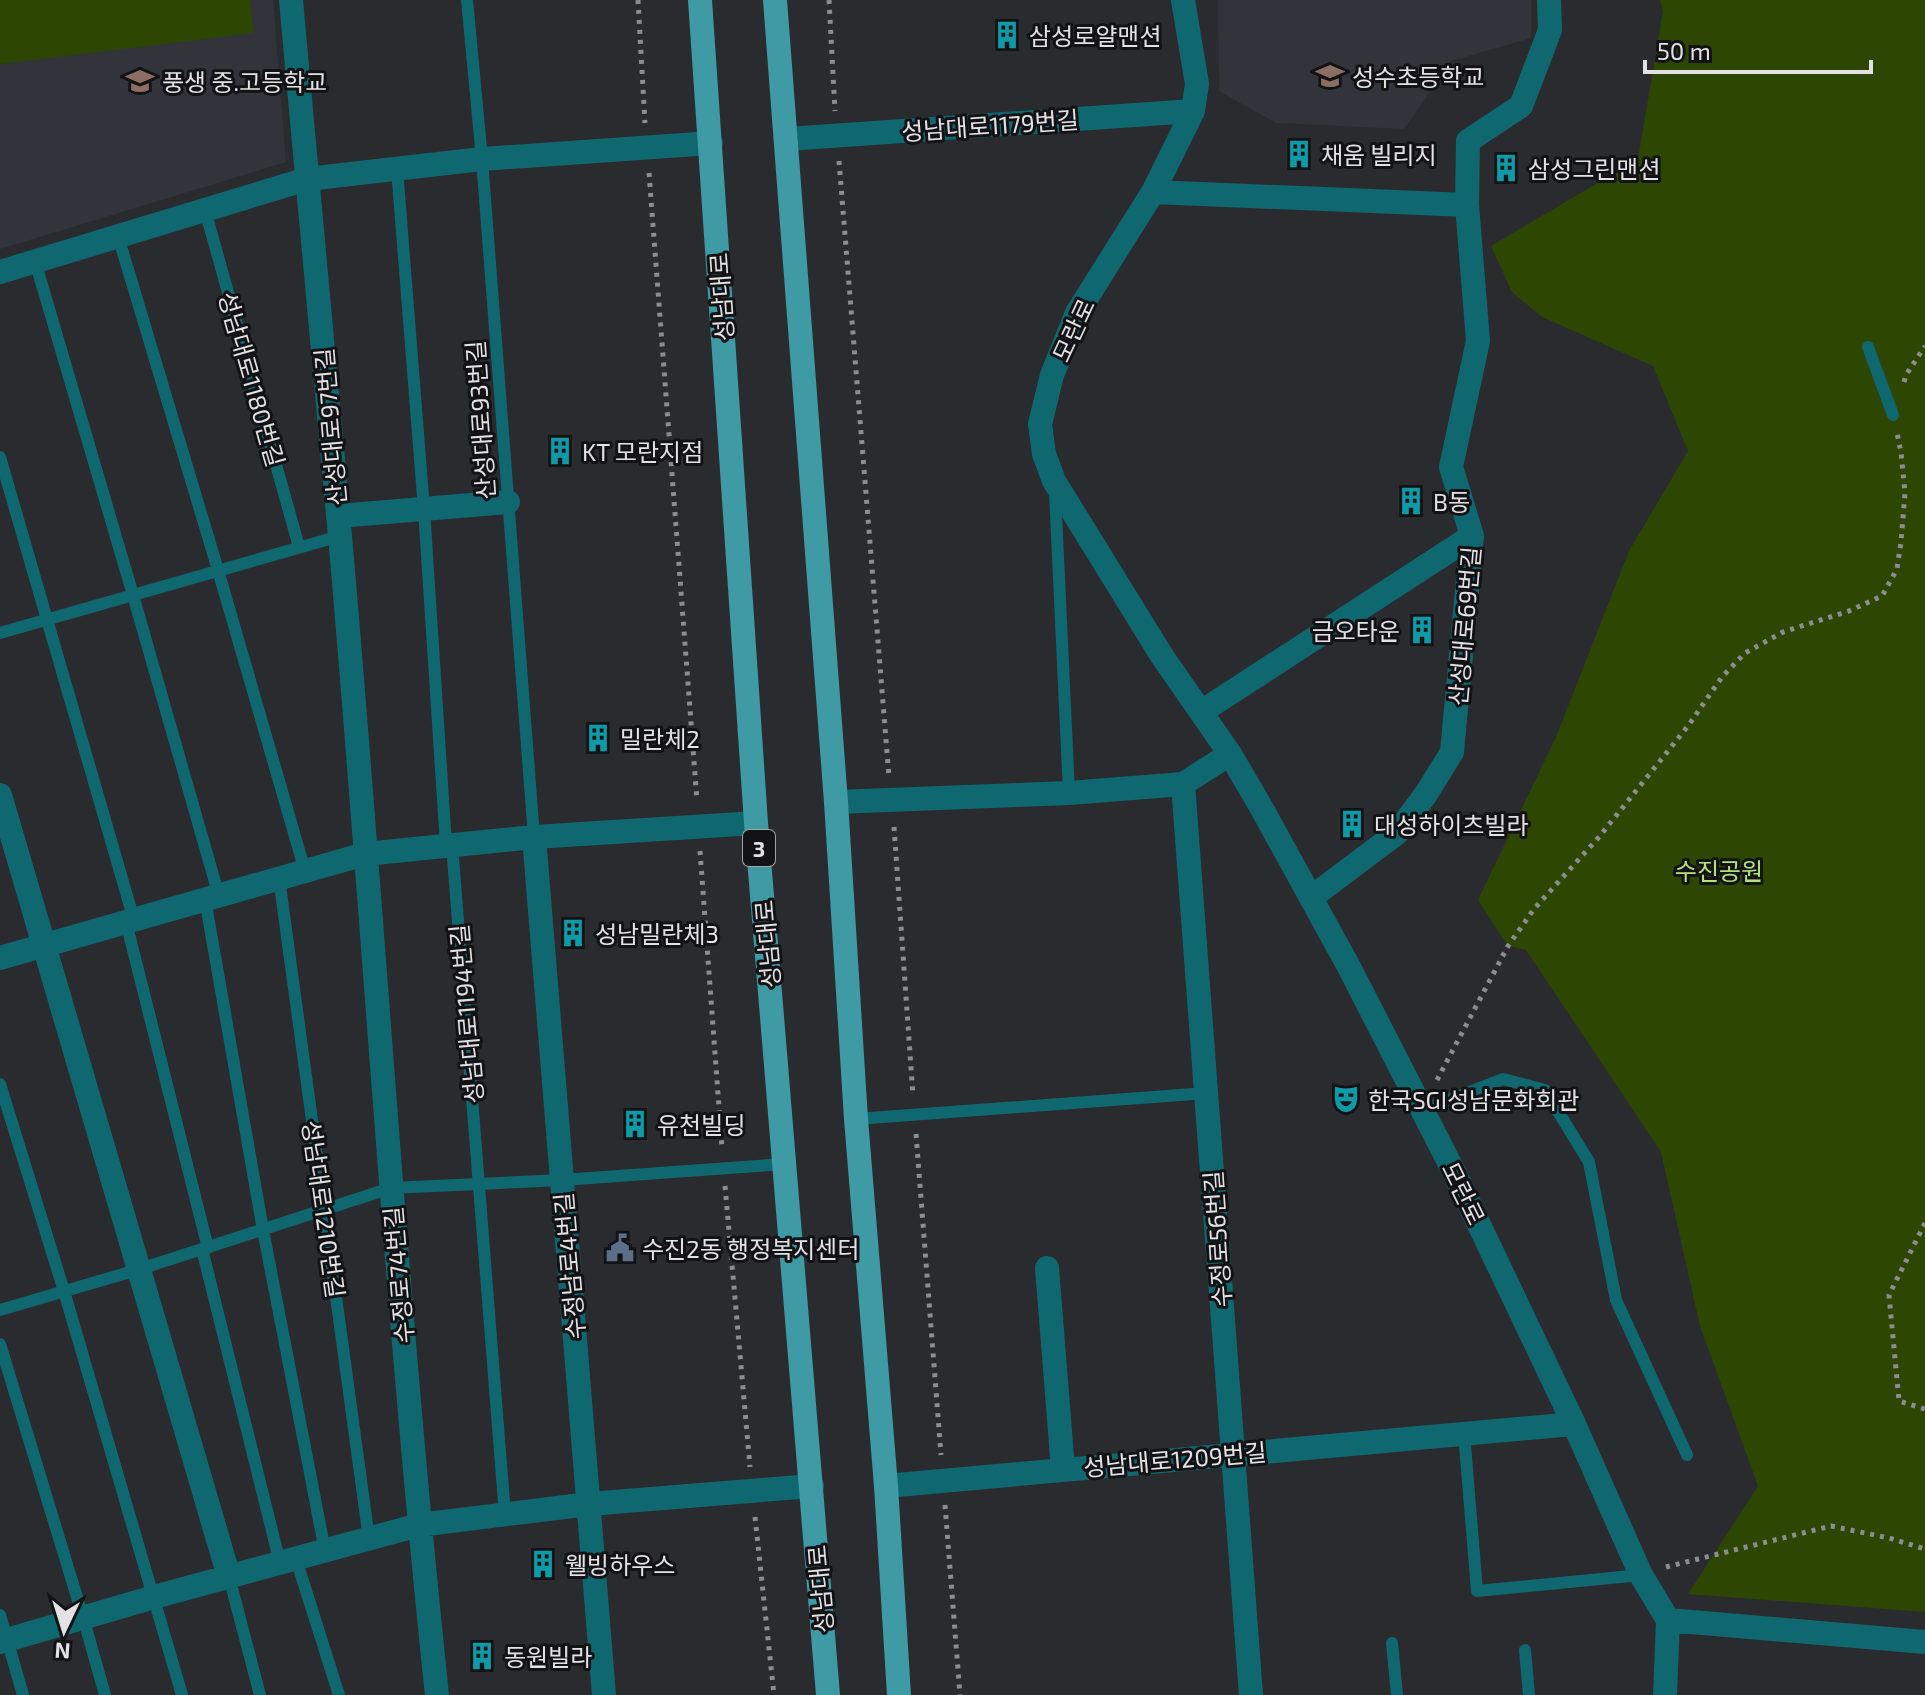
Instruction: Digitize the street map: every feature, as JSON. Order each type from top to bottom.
[{"type":"main road","name":"성남대로","points":[[700,0],[756,823],[828,1695]]},
{"type":"main road","points":[[775,0],[899,1695]]},
{"type":"street","name":"산성대로97번길","points":[[291,0],[339,526],[365,854]]},
{"type":"street","name":"모란로","points":[[1183,0],[1197,84],[1193,111],[1153,192],[1077,313],[1052,375],[1040,424],[1044,454],[1054,481],[1162,656],[1230,754],[1312,897],[1453,1170],[1574,1424],[1652,1572],[1668,1620]]},
{"type":"street","name":"산성대로69번길","points":[[1312,897],[1397,833],[1452,752],[1472,536],[1451,467],[1478,341],[1467,205],[1468,141],[1521,106],[1550,30],[1549,0]]},
{"type":"street","name":"성남대로1179번길","points":[[787,139],[1193,111]]},
{"type":"street","points":[[0,272],[307,179],[482,159],[711,143]]},
{"type":"street","points":[[1153,192],[1467,205]]},
{"type":"street","points":[[339,526],[424,509],[508,502]]},
{"type":"street","points":[[1201,712],[1472,536]]},
{"type":"street","points":[[836,802],[1069,793],[1183,784],[1230,754]]},
{"type":"street","name":"수정로56번길","points":[[1183,784],[1251,1695]]},
{"type":"street","points":[[0,795],[229,1577]]},
{"type":"street","points":[[0,958],[365,854],[534,837],[756,823]]},
{"type":"street","name":"수정남로4번길","points":[[534,837],[604,1695]]},
{"type":"street","name":"수정로74번길","points":[[365,854],[419,1525],[437,1695]]},
{"type":"street","points":[[1047,1268],[1063,1469]]},
{"type":"street","name":"성남대로1209번길","points":[[886,1486],[1574,1424]]},
{"type":"street","points":[[4,1641],[419,1525],[589,1504],[812,1486]]},
{"type":"street","points":[[1665,1695],[1668,1620],[1925,1642]]},
{"type":"lane","name":"산성대로93번길","points":[[467,0],[534,837]]},
{"type":"lane","points":[[397,169],[424,509]]},
{"type":"lane","name":"성남대로1180번길","points":[[205,210],[299,547]]},
{"type":"lane","points":[[118,236],[305,871]]},
{"type":"lane","points":[[35,261],[133,595],[212,898],[263,1230],[325,1551]]},
{"type":"lane","points":[[1868,347],[1893,415]]},
{"type":"lane","points":[[0,457],[48,619],[130,921],[205,1249],[288,1561],[339,1695]]},
{"type":"lane","name":"모란로","points":[[1054,481],[1069,793]]},
{"type":"lane","name":"성남대로1194번길","points":[[424,509],[449,845],[480,1184]]},
{"type":"lane","points":[[0,633],[299,547],[339,526]]},
{"type":"lane","name":"성남대로1210번길","points":[[279,878],[369,1539]]},
{"type":"lane","points":[[1422,1110],[1503,1079],[1545,1090],[1589,1162],[1616,1300],[1687,1455]]},
{"type":"lane","points":[[0,1084],[182,1695]]},
{"type":"lane","points":[[856,1119],[1207,1093]]},
{"type":"lane","points":[[0,1310],[205,1249],[391,1188],[562,1180],[784,1164]]},
{"type":"lane","points":[[480,1184],[505,1515]]},
{"type":"lane","points":[[0,1344],[105,1695]]},
{"type":"lane","points":[[1464,1433],[1477,1591],[1652,1572]]},
{"type":"lane","points":[[229,1577],[260,1695]]},
{"type":"lane","points":[[0,1615],[4,1641],[23,1695]]},
{"type":"lane","points":[[1392,1643],[1397,1695]]},
{"type":"lane","points":[[1525,1650],[1529,1695]]},
{"type":"path","points":[[829,0],[837,136],[960,1695]]},
{"type":"path","points":[[1422,1110],[1508,946],[1534,909],[1599,837],[1688,726],[1722,677],[1745,653],[1783,632],[1849,611],[1882,596],[1897,569],[1905,493],[1893,415],[1906,375],[1925,346]]},
{"type":"path","points":[[1925,1223],[1889,1295],[1899,1401],[1925,1409]]},
{"type":"path","points":[[1652,1572],[1831,1526],[1925,1549]]},
{"type":"shaded area","name":"풍생 중.고등학교","points":[[0,0],[273,0],[286,162],[0,249]]},
{"type":"shaded area","name":"성수초등학교","points":[[1218,0],[1531,0],[1531,38],[1451,61],[1404,129],[1276,123],[1219,91]]},
{"type":"green space","points":[[0,0],[250,0],[254,33],[0,64]]},
{"type":"green space","name":"수진공원","points":[[1660,0],[1925,0],[1925,1612],[1688,1594],[1758,1486],[1700,1326],[1661,1152],[1526,950],[1508,946],[1478,900],[1556,737],[1629,551],[1688,451],[1653,366],[1542,317],[1512,292],[1491,246],[1638,159],[1663,11]]},
{"type":"place","name":"삼성로얄맨션","points":[[1007,35]]},
{"type":"place","name":"성수초등학교","points":[[1330,76]]},
{"type":"place","name":"풍생 중.고등학교","points":[[140,81]]},
{"type":"place","name":"채움 빌리지","points":[[1299,154]]},
{"type":"place","name":"삼성그린맨션","points":[[1506,168]]},
{"type":"place","name":"KT 모란지점","points":[[560,451]]},
{"type":"place","name":"B동","points":[[1411,501]]},
{"type":"place","name":"금오타운","points":[[1422,630]]},
{"type":"place","name":"밀란체2","points":[[598,738]]},
{"type":"place","name":"대성하이츠빌라","points":[[1352,824]]},
{"type":"place","name":"성남밀란체3","points":[[573,933]]},
{"type":"place","name":"한국SGI성남문화회관","points":[[1346,1099]]},
{"type":"place","name":"유천빌딩","points":[[635,1124]]},
{"type":"place","name":"수진2동 행정복지센터","points":[[620,1248]]},
{"type":"place","name":"웰빙하우스","points":[[543,1564]]},
{"type":"place","name":"동원빌라","points":[[482,1656]]}]
